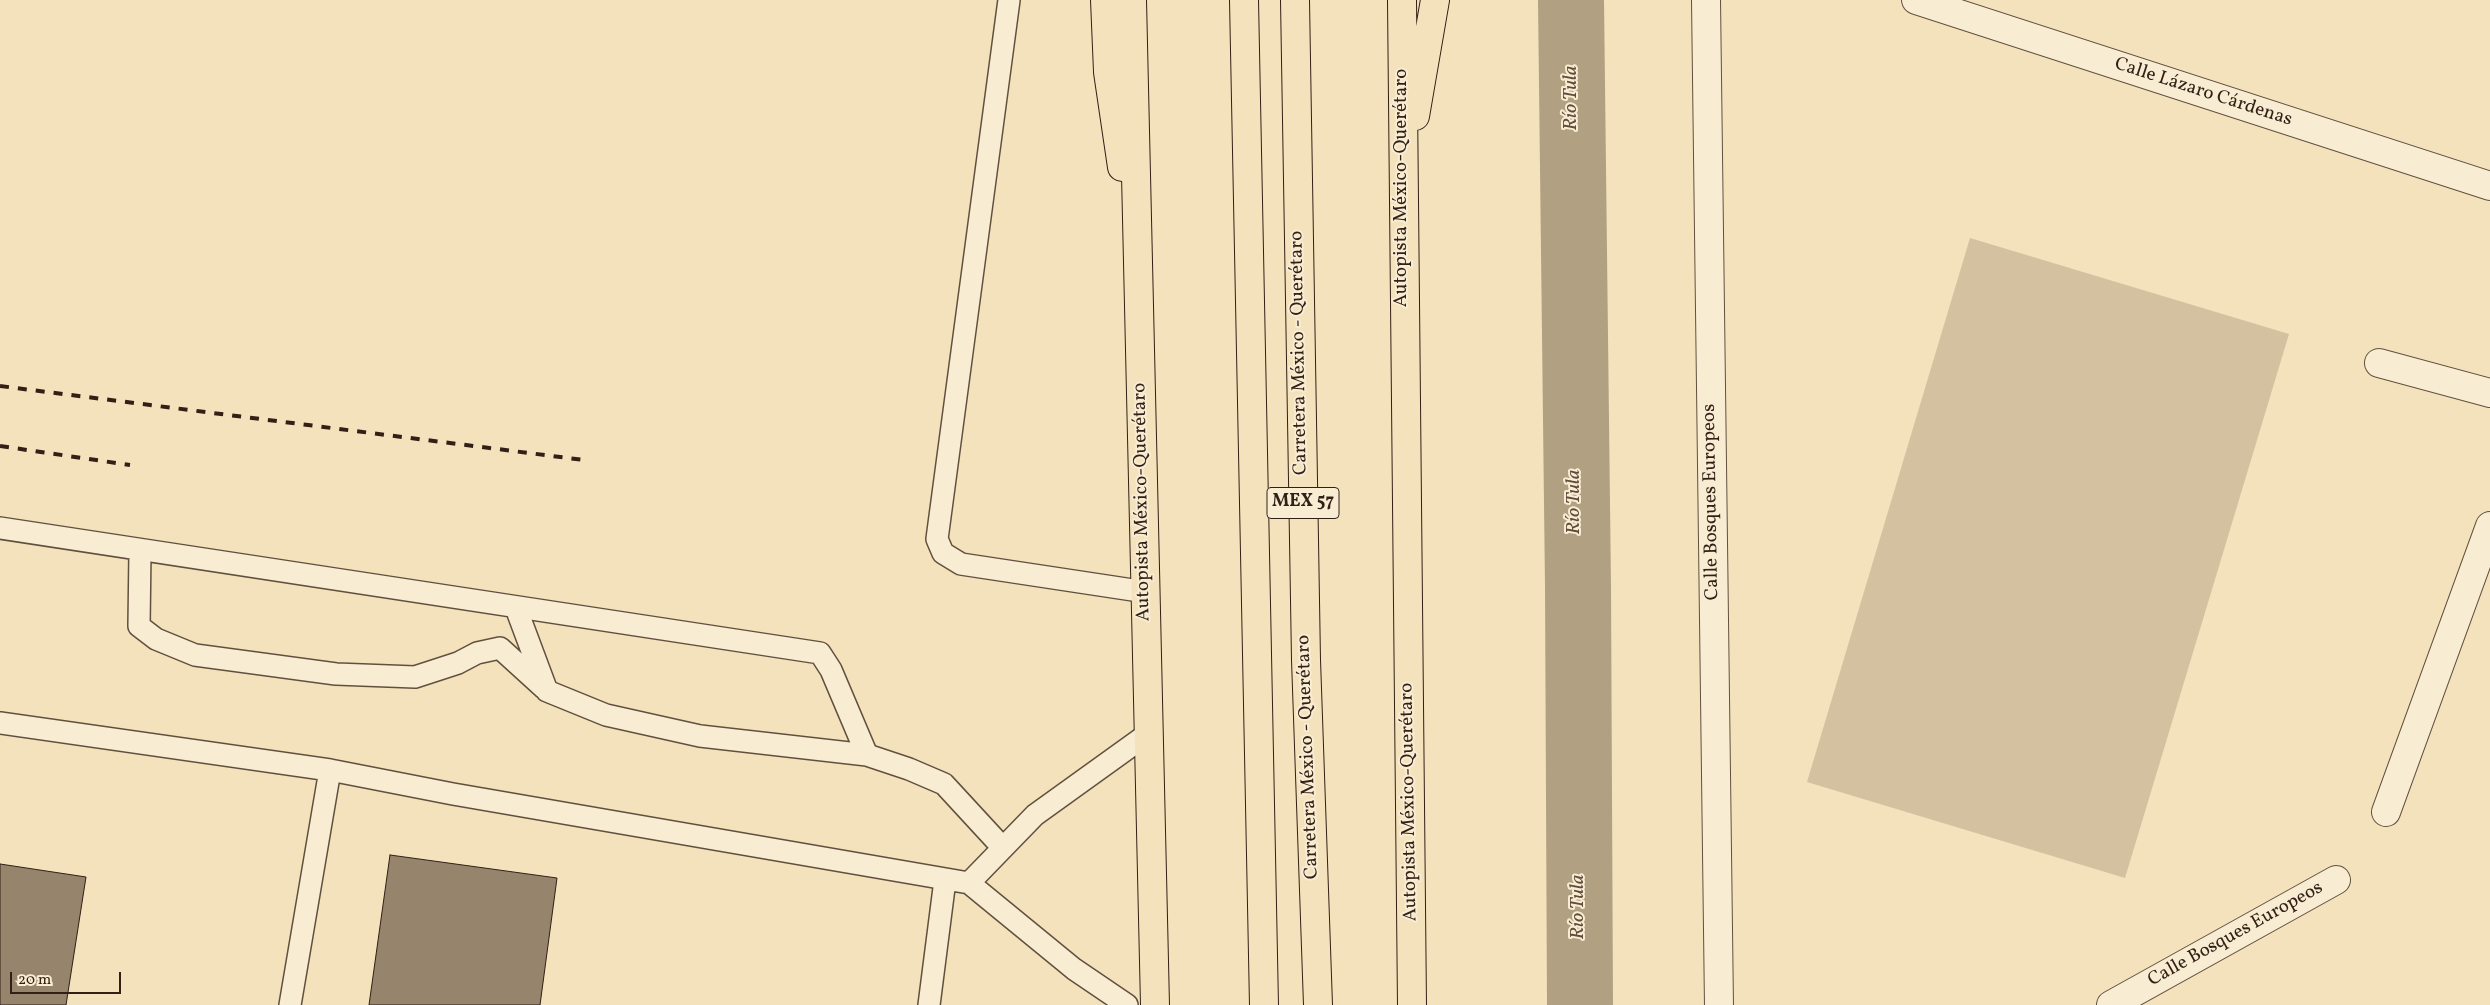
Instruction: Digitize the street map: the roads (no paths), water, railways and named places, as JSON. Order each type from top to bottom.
[{"type":"main road","points":[[1105,0],[1108,72],[1115,128],[1137,234]]},
{"type":"main road","name":"Autopista México-Querétaro","points":[[1132,0],[1155,1005]]},
{"type":"main road","name":"MEX 57","points":[[1244,0],[1264,1005]]},
{"type":"main road","name":"Carretera México - Querétaro","points":[[1295,0],[1305,650],[1318,1005]]},
{"type":"main road","name":"Autopista México-Querétaro","points":[[1402,0],[1402,191],[1412,1005]]},
{"type":"main road","points":[[1402,191],[1435,0]]},
{"type":"street","name":"Calle Bosques Europeos","points":[[1706,0],[1718,1005]]},
{"type":"street","name":"Calle Lázaro Cárdenas","points":[[1916,0],[2490,186]]},
{"type":"street","points":[[2379,363],[2490,393]]},
{"type":"street","points":[[2386,812],[2490,526]]},
{"type":"street","name":"Calle Bosques Europeos","points":[[2111,1005],[2336,880]]},
{"type":"lane","points":[[1009,0],[937,539],[943,553],[961,564],[1146,592]]},
{"type":"lane","points":[[0,528],[140,551],[820,653],[831,670],[867,755]]},
{"type":"lane","points":[[140,551],[139,626],[156,639],[195,655],[336,674],[415,677],[458,663],[477,652],[500,648],[547,691],[606,715],[700,736],[867,755],[944,784],[1003,848]]},
{"type":"lane","points":[[516,608],[547,691]]},
{"type":"lane","points":[[0,723],[330,770],[969,883],[1074,969],[1127,1005]]},
{"type":"lane","points":[[969,883],[1035,816],[1149,733]]},
{"type":"lane","points":[[290,1005],[330,770]]},
{"type":"lane","points":[[929,1005],[945,880]]},
{"type":"waterway","name":"Río Tula","points":[[1571,0],[1578,586],[1580,1005]]},
{"type":"railway","points":[[0,386],[584,460]]},
{"type":"railway","points":[[0,446],[130,465]]}]
